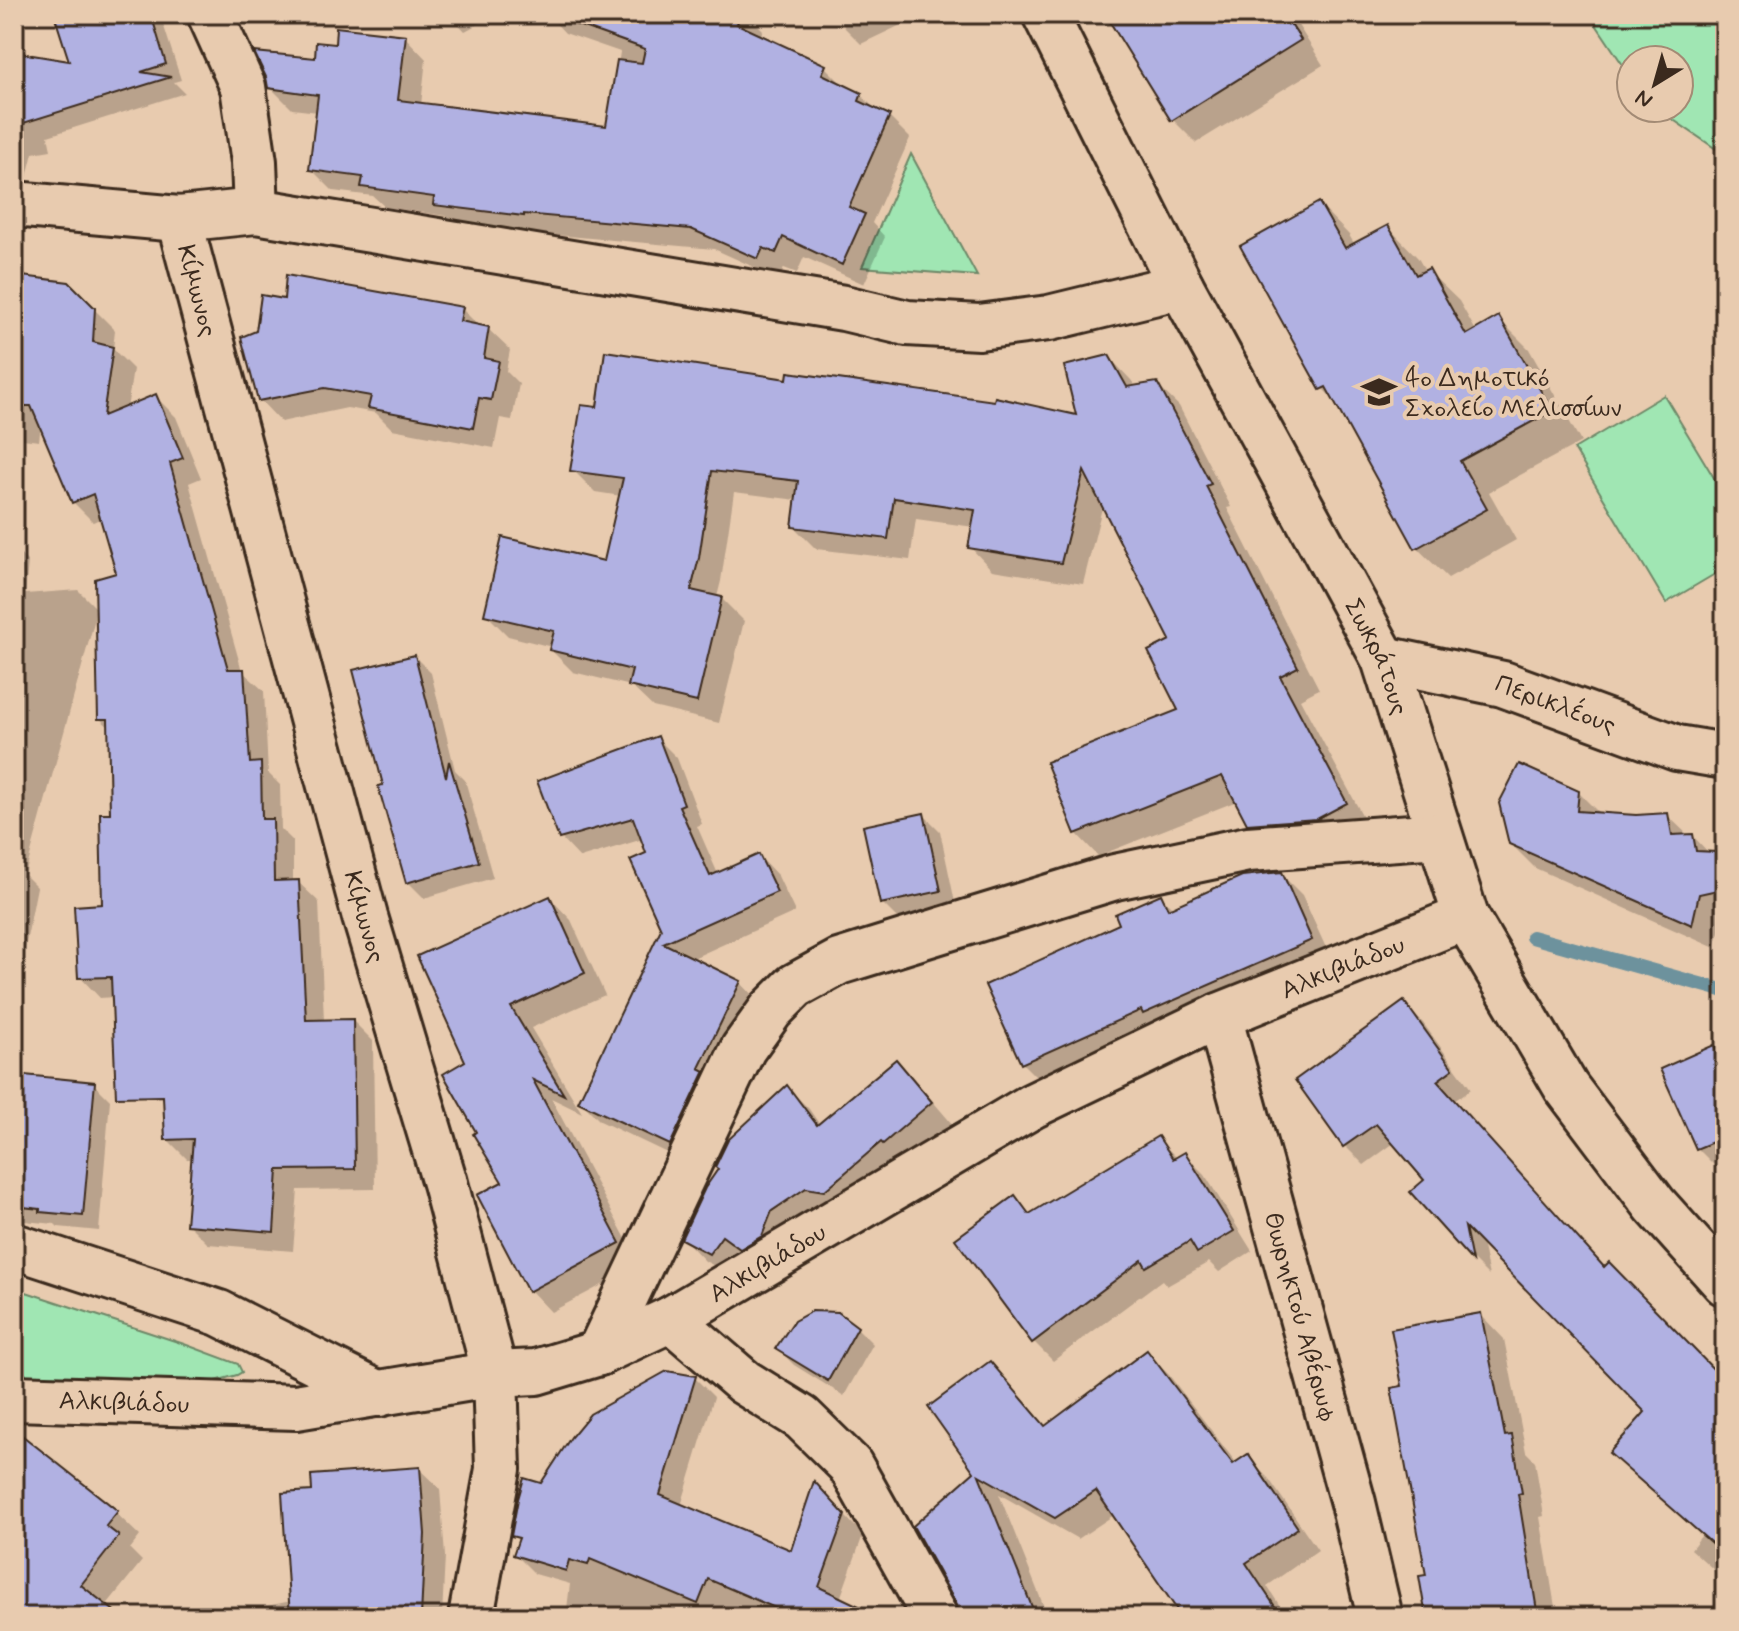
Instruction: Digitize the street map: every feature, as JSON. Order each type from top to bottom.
[{"type":"street","points":[[210,14],[243,87],[254,162],[256,211]]},
{"type":"street","name":"Σωκράτους","points":[[1045,14],[1181,286],[1384,659],[1466,917],[1566,1087],[1655,1205],[1725,1283]]},
{"type":"street","points":[[14,204],[179,219],[256,211],[844,308],[907,323],[979,327],[1049,318],[1181,286]]},
{"type":"street","name":"Κίμωνος","points":[[179,219],[365,917],[445,1183],[495,1374],[498,1469],[471,1617]]},
{"type":"street","name":"Περικλέους","points":[[1384,659],[1503,684],[1677,748],[1725,756]]},
{"type":"street","points":[[599,1353],[743,1049],[771,1010],[795,986],[839,962],[1115,877],[1248,849],[1439,835]]},
{"type":"street","name":"Αλκιβιάδου","points":[[14,1398],[296,1407],[495,1374],[536,1372],[599,1353],[671,1319],[1032,1106],[1219,1016],[1466,917]]},
{"type":"street","name":"Θωρηκτού Αβέρωφ","points":[[1219,1016],[1353,1503],[1380,1617]]},
{"type":"street","points":[[14,1246],[219,1313],[379,1394]]},
{"type":"street","points":[[671,1319],[744,1382],[802,1418],[850,1465],[935,1617]]},
{"type":"green space","points":[[1589,14],[1725,14],[1725,155],[1679,124],[1695,124],[1695,44],[1615,44],[1615,53]]},
{"type":"green space","points":[[911,154],[977,276],[862,267]]},
{"type":"green space","points":[[1664,395],[1725,496],[1725,568],[1666,603],[1574,449]]},
{"type":"green space","points":[[14,1288],[184,1344],[238,1364],[242,1372],[205,1384],[14,1381]]},
{"type":"building","points":[[54,14],[151,14],[166,64],[141,72],[171,77],[14,126],[14,52],[69,61]]},
{"type":"building","points":[[562,14],[740,14],[737,24],[826,65],[822,74],[862,93],[859,101],[890,115],[849,207],[865,214],[842,265],[783,237],[776,253],[763,248],[758,259],[691,229],[524,216],[433,205],[434,197],[361,187],[363,177],[309,170],[318,95],[268,88],[254,52],[315,58],[316,42],[335,44],[336,27],[406,35],[398,100],[606,126],[617,60],[642,63],[645,49],[561,19]]},
{"type":"building","points":[[1105,14],[1284,14],[1301,40],[1171,121]]},
{"type":"building","points":[[1319,202],[1345,248],[1388,225],[1416,275],[1429,268],[1466,335],[1499,316],[1552,411],[1460,461],[1487,509],[1415,549],[1326,387],[1320,390],[1240,246]]},
{"type":"building","points":[[286,275],[463,307],[460,321],[489,327],[484,358],[499,361],[491,400],[479,398],[473,428],[368,408],[371,396],[325,388],[258,401],[241,337],[256,331],[261,295],[284,299]]},
{"type":"building","points":[[22,276],[69,282],[95,308],[93,342],[113,347],[103,416],[156,394],[183,458],[170,463],[228,669],[244,669],[250,763],[261,762],[262,819],[273,819],[274,881],[299,880],[306,1020],[353,1019],[355,1169],[278,1170],[274,1232],[186,1225],[193,1139],[165,1140],[163,1096],[116,1097],[111,977],[78,978],[74,906],[102,904],[100,813],[110,813],[108,719],[98,719],[95,579],[116,573],[93,494],[72,503],[31,406],[14,406],[14,342]]},
{"type":"building","points":[[605,351],[787,379],[788,372],[994,401],[995,397],[1076,415],[1064,366],[1109,355],[1127,387],[1157,382],[1211,484],[1206,486],[1298,667],[1280,676],[1347,803],[1317,819],[1247,824],[1222,776],[1075,834],[1046,762],[1178,710],[1148,651],[1170,640],[1084,471],[1061,563],[968,548],[975,510],[894,498],[888,539],[792,527],[798,481],[712,471],[691,590],[722,597],[697,702],[628,686],[632,670],[549,650],[554,631],[484,615],[502,537],[604,561],[623,478],[570,471],[581,405],[597,407]]},
{"type":"building","points":[[415,655],[446,777],[449,761],[479,862],[406,883],[378,786],[383,785],[353,670]]},
{"type":"building","points":[[658,736],[684,804],[679,806],[710,876],[759,854],[777,892],[663,943],[741,981],[699,1068],[705,1071],[670,1145],[578,1102],[661,929],[630,860],[646,853],[633,818],[559,839],[537,781]]},
{"type":"building","points":[[1519,764],[1579,791],[1577,811],[1636,815],[1668,813],[1672,835],[1693,834],[1696,851],[1717,852],[1722,889],[1699,894],[1692,925],[1509,844],[1499,803]]},
{"type":"building","points":[[924,813],[941,891],[880,904],[863,826]]},
{"type":"building","points":[[1282,872],[1312,940],[1143,1014],[1141,1010],[1021,1064],[985,985],[1119,924],[1115,914],[1161,894],[1168,909],[1242,876]]},
{"type":"building","points":[[550,896],[585,973],[511,1007],[564,1095],[533,1080],[620,1243],[528,1292],[477,1195],[502,1182],[473,1134],[476,1132],[443,1074],[465,1061],[417,956]]},
{"type":"building","points":[[1404,1001],[1453,1069],[1437,1081],[1604,1267],[1609,1262],[1725,1381],[1725,1555],[1609,1453],[1645,1412],[1465,1227],[1472,1261],[1410,1192],[1424,1180],[1376,1124],[1343,1147],[1295,1080]]},
{"type":"building","points":[[1714,1045],[1725,1068],[1725,1137],[1696,1149],[1660,1069]]},
{"type":"building","points":[[896,1059],[932,1102],[883,1144],[881,1142],[824,1191],[806,1188],[772,1211],[762,1236],[740,1249],[722,1236],[709,1254],[681,1239],[705,1188],[718,1169],[715,1167],[728,1140],[787,1085],[817,1125]]},
{"type":"building","points":[[14,1074],[95,1082],[83,1216],[14,1206]]},
{"type":"building","points":[[1158,1136],[1173,1159],[1185,1152],[1234,1231],[1197,1253],[1190,1241],[1146,1267],[1142,1260],[1032,1343],[955,1239],[1015,1195],[1029,1214]]},
{"type":"building","points":[[812,1311],[838,1312],[858,1327],[828,1381],[775,1349],[794,1321]]},
{"type":"building","points":[[1481,1313],[1505,1436],[1512,1435],[1522,1493],[1518,1494],[1538,1617],[1426,1617],[1419,1576],[1426,1575],[1391,1388],[1402,1386],[1391,1329]]},
{"type":"building","points":[[1147,1350],[1233,1464],[1248,1454],[1298,1528],[1246,1563],[1282,1617],[1182,1617],[1096,1491],[1055,1518],[979,1475],[1036,1617],[960,1617],[957,1605],[913,1526],[974,1472],[928,1407],[990,1361],[1045,1426]]},
{"type":"building","points":[[667,1371],[696,1376],[660,1495],[791,1550],[814,1481],[845,1515],[819,1587],[882,1617],[796,1617],[708,1579],[698,1604],[590,1559],[588,1565],[569,1560],[566,1571],[513,1555],[519,1538],[511,1536],[524,1478],[541,1483],[590,1414]]},
{"type":"building","points":[[14,1429],[118,1511],[106,1526],[119,1536],[81,1585],[122,1617],[14,1617]]},
{"type":"building","points":[[420,1467],[425,1534],[421,1617],[290,1617],[282,1493],[312,1491],[311,1475]]},
{"type":"waterway","points":[[1532,937],[1725,991]]},
{"type":"place","name":"4ο Δημοτικό Σχολείο Μελισσίων","points":[[1379,392]]}]
